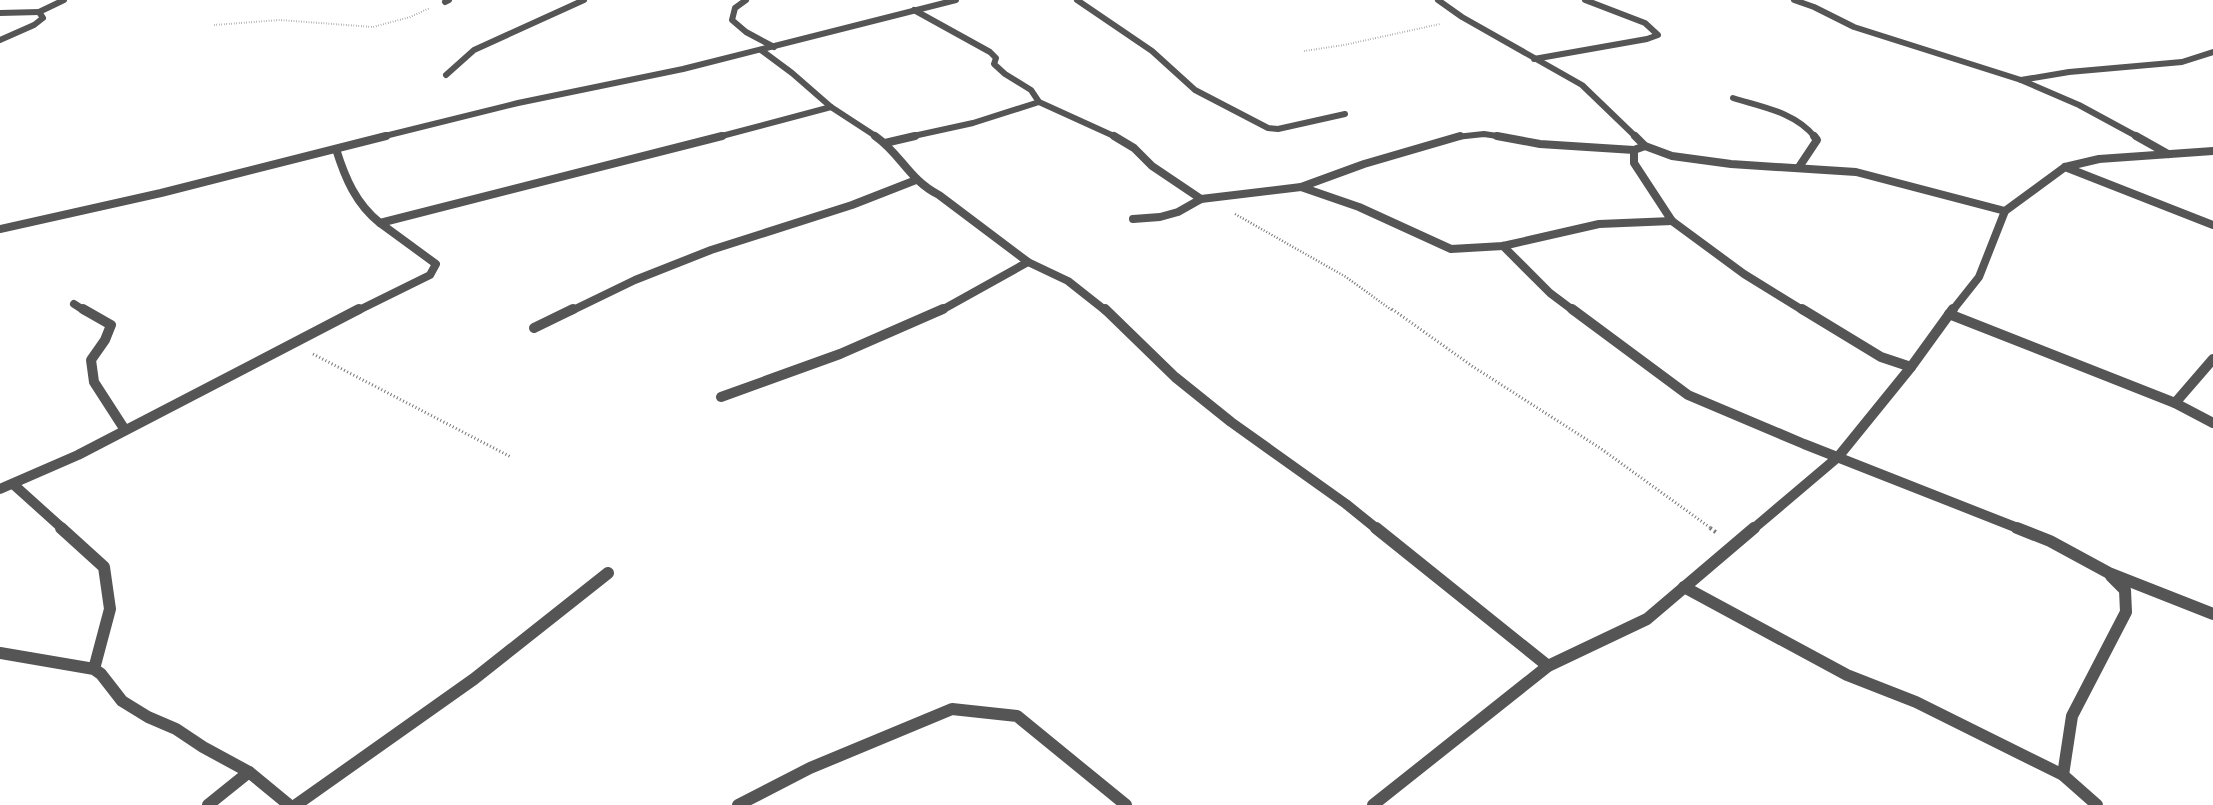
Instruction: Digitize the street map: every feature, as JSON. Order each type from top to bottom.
[{"type":"street","points":[[0,13],[39,12],[64,0]]},
{"type":"street","points":[[446,75],[474,50],[584,0]]},
{"type":"street","points":[[746,0],[735,8],[732,20],[746,32],[774,47]]},
{"type":"street","points":[[0,220],[3,229],[161,193],[518,103],[591,90],[774,47],[956,0]]},
{"type":"street","points":[[1077,0],[1152,51],[1195,90],[1268,128],[1278,129],[1345,114]]},
{"type":"street","points":[[1438,0],[1462,17],[1582,86],[1645,146],[1672,156],[1731,164],[1856,172],[2005,211]]},
{"type":"street","points":[[1534,59],[1647,39],[1658,35],[1645,23],[1586,0]]},
{"type":"street","points":[[1794,0],[1862,30],[2020,80],[2079,105],[2168,154]]},
{"type":"street","points":[[914,10],[990,52],[996,58],[994,64],[1000,72],[1036,94],[1040,102],[1103,130],[1134,148],[1152,166],[1201,199]]},
{"type":"street","points":[[0,40],[34,25],[43,18],[39,12]]},
{"type":"street","points":[[761,50],[792,73],[831,107],[885,143],[925,188],[940,195],[1028,262],[1068,281],[1095,300],[1146,346],[1175,378],[1231,422],[1346,504],[1548,666]]},
{"type":"street","points":[[2020,80],[2069,72],[2182,62],[2213,52]]},
{"type":"street","points":[[1733,98],[1794,118],[1810,128],[1817,140],[1799,167]]},
{"type":"street","points":[[885,143],[974,123],[1040,102]]},
{"type":"street","points":[[380,223],[649,156],[831,107]]},
{"type":"street","points":[[1133,219],[1160,217],[1178,212],[1201,199],[1301,187],[1364,164],[1461,136],[1484,134],[1540,144],[1634,150],[1645,146]]},
{"type":"street","points":[[0,489],[124,430],[278,350],[430,276],[436,264],[370,216],[346,182],[336,149]]},
{"type":"street","points":[[1634,150],[1634,163],[1672,221],[1752,278],[1881,357],[1911,367]]},
{"type":"street","points":[[1373,805],[1548,666],[1647,619],[1838,457],[1911,367],[1949,314],[1979,277],[2005,211],[2065,167],[2098,159],[2213,151]]},
{"type":"street","points":[[2065,167],[2213,225]]},
{"type":"street","points":[[534,328],[634,280],[711,250],[852,205],[916,180]]},
{"type":"street","points":[[1301,187],[1359,207],[1451,249],[1503,246],[1599,224],[1672,221]]},
{"type":"street","points":[[1503,246],[1550,293],[1688,395],[1804,444],[2050,541],[2109,573],[2213,614]]},
{"type":"street","points":[[722,397],[802,368],[936,312],[1005,277],[1028,262]]},
{"type":"street","points":[[74,304],[111,325],[105,340],[91,360],[94,382],[124,430]]},
{"type":"street","points":[[1949,314],[2175,403],[2213,423]]},
{"type":"street","points":[[2175,403],[2213,359]]},
{"type":"street","points":[[13,484],[104,567],[110,609],[94,669]]},
{"type":"street","points":[[296,805],[474,679],[608,573]]},
{"type":"street","points":[[2063,775],[2072,716],[2126,612],[2125,590],[2109,573]]},
{"type":"street","points":[[1684,587],[1847,675],[1916,702],[2063,775],[2094,804]]},
{"type":"street","points":[[0,653],[94,669],[101,674],[122,701],[176,729],[203,747],[249,772],[289,805]]},
{"type":"street","points":[[738,805],[810,768],[952,708],[1017,716],[1126,805]]},
{"type":"street","points":[[208,805],[249,772]]},
{"type":"path","points":[[214,25],[280,20],[373,27],[410,17],[447,1]]},
{"type":"path","points":[[1304,52],[1380,38],[1462,17]]},
{"type":"path","points":[[1201,199],[1221,206],[1346,277],[1472,366],[1600,448],[1734,545]]},
{"type":"path","points":[[278,350],[290,353],[309,352],[511,457]]}]
